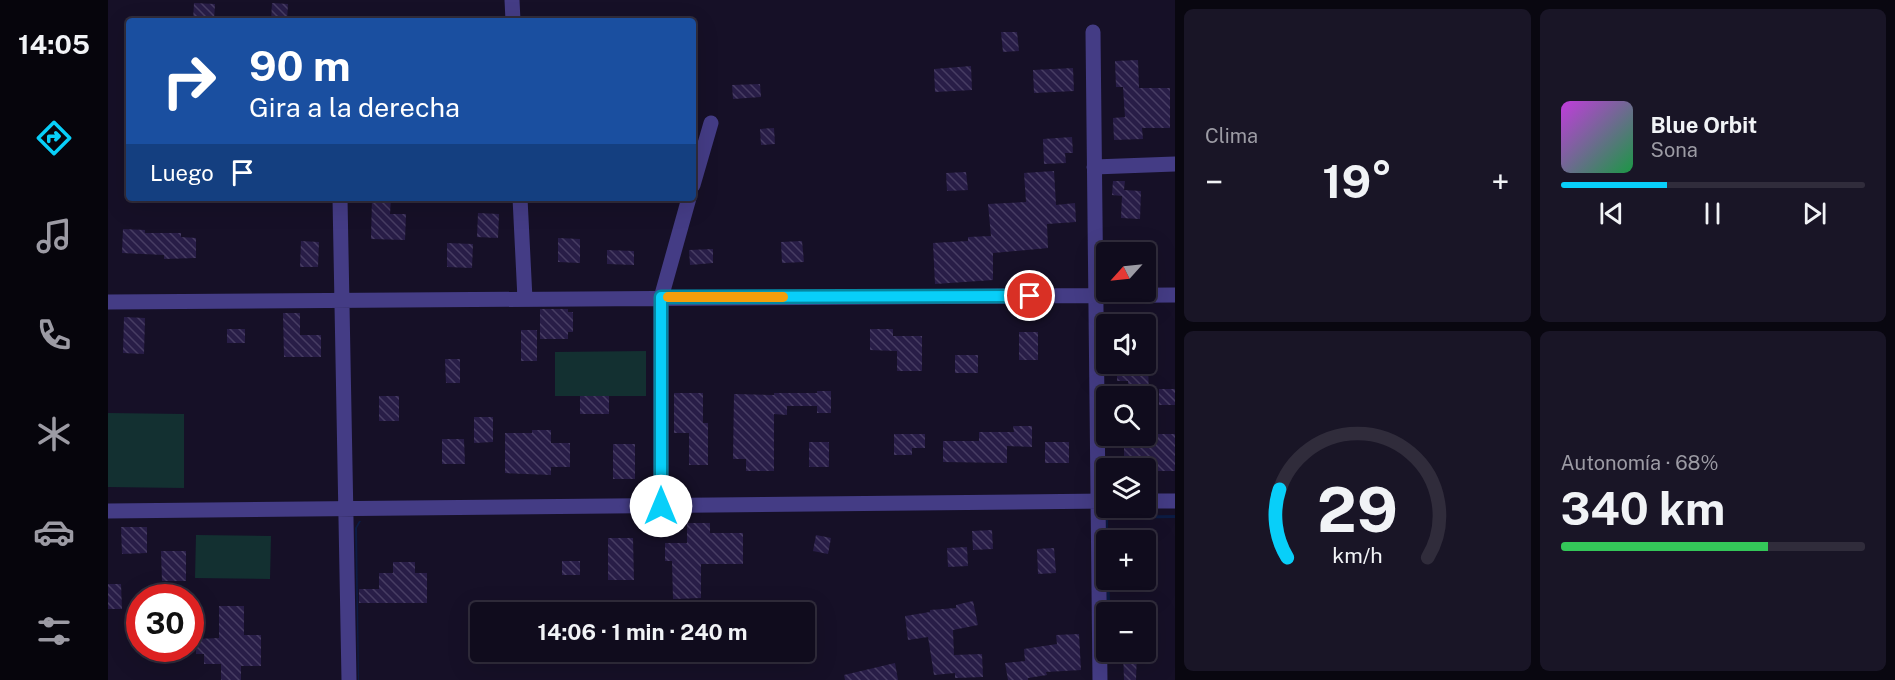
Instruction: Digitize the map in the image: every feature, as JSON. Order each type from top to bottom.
[{"type":"street","points":[[512,0],[513,18]]},
{"type":"street","points":[[1093,32],[1095,296],[1101,458]]},
{"type":"street","points":[[696,175],[711,123]]},
{"type":"street","points":[[1094,167],[1175,164]]},
{"type":"street","points":[[340,201],[349,680]]},
{"type":"street","points":[[520,201],[525,299]]},
{"type":"street","points":[[661,506],[661,297],[688,201]]},
{"type":"street","points":[[108,302],[1175,295]]},
{"type":"street","points":[[108,511],[1096,501]]},
{"type":"street","points":[[1156,501],[1175,501]]},
{"type":"street","points":[[1100,680],[1102,518]]},
{"type":"green space","points":[[646,351],[646,396],[555,396],[555,352]]},
{"type":"green space","points":[[108,413],[184,414],[184,488],[108,487]]},
{"type":"green space","points":[[196,535],[271,536],[270,579],[195,578]]},
{"type":"water","points":[[1156,515],[1175,515],[1175,518],[1108,519],[1106,530],[1106,518],[1156,518]]},
{"type":"water","points":[[361,521],[357,528],[358,680],[355,528]]},
{"type":"water","points":[[1107,590],[1110,590],[1110,600],[1107,600]]},
{"type":"building","points":[[194,3],[215,4],[214,18],[193,18]]},
{"type":"building","points":[[272,3],[288,4],[287,18],[271,18]]},
{"type":"building","points":[[1001,32],[1017,32],[1019,51],[1003,52]]},
{"type":"building","points":[[1138,60],[1139,88],[1170,88],[1170,128],[1142,128],[1143,139],[1114,140],[1113,118],[1125,117],[1123,87],[1116,87],[1115,61]]},
{"type":"building","points":[[971,66],[972,90],[935,92],[934,69]]},
{"type":"building","points":[[1073,68],[1074,91],[1034,93],[1033,70]]},
{"type":"building","points":[[760,84],[761,97],[733,99],[732,85]]},
{"type":"building","points":[[774,128],[775,144],[761,145],[760,129]]},
{"type":"building","points":[[1072,137],[1073,153],[1065,153],[1066,163],[1044,164],[1043,139]]},
{"type":"building","points":[[1054,171],[1056,205],[1075,203],[1076,222],[1047,224],[1048,248],[993,253],[993,280],[935,284],[933,243],[968,241],[968,237],[991,236],[988,204],[1026,202],[1024,173]]},
{"type":"building","points":[[966,172],[968,190],[947,191],[946,173]]},
{"type":"building","points":[[1113,181],[1125,181],[1124,190],[1141,191],[1140,219],[1121,218],[1122,196],[1112,195]]},
{"type":"building","points":[[372,201],[391,201],[390,214],[406,214],[405,240],[371,239]]},
{"type":"building","points":[[478,213],[499,214],[498,238],[477,237]]},
{"type":"building","points":[[123,229],[145,230],[145,233],[181,233],[181,237],[196,238],[196,258],[164,259],[164,255],[122,253]]},
{"type":"building","points":[[558,238],[580,239],[580,263],[558,262]]},
{"type":"building","points":[[301,241],[319,242],[318,267],[300,267]]},
{"type":"building","points":[[802,241],[804,262],[782,263],[781,242]]},
{"type":"building","points":[[447,243],[473,244],[472,268],[447,267]]},
{"type":"building","points":[[713,249],[713,263],[690,265],[689,250]]},
{"type":"building","points":[[607,250],[634,251],[634,265],[607,264]]},
{"type":"building","points":[[540,309],[568,309],[568,312],[573,312],[573,332],[568,332],[568,339],[540,339]]},
{"type":"building","points":[[283,313],[300,313],[300,335],[321,335],[321,357],[284,357]]},
{"type":"building","points":[[124,317],[145,318],[144,354],[123,353]]},
{"type":"building","points":[[227,329],[245,329],[245,343],[227,343]]},
{"type":"building","points":[[870,329],[893,329],[893,336],[922,336],[922,371],[897,371],[897,351],[870,350]]},
{"type":"building","points":[[521,330],[537,330],[537,361],[521,361]]},
{"type":"building","points":[[1019,332],[1038,332],[1038,360],[1019,360]]},
{"type":"building","points":[[955,355],[978,355],[978,373],[955,373]]},
{"type":"building","points":[[445,359],[460,359],[460,383],[446,383]]},
{"type":"building","points":[[1117,374],[1148,374],[1149,386],[1128,386],[1128,381],[1117,381]]},
{"type":"building","points":[[1159,389],[1175,389],[1175,405],[1159,405]]},
{"type":"building","points":[[817,391],[831,391],[831,413],[817,413],[817,406],[787,406],[787,415],[774,414],[774,471],[746,471],[746,459],[733,459],[734,394],[774,395],[774,393],[817,393]]},
{"type":"building","points":[[674,393],[703,393],[703,423],[708,423],[708,465],[689,465],[689,433],[674,433]]},
{"type":"building","points":[[379,396],[399,396],[399,421],[379,421]]},
{"type":"building","points":[[580,396],[609,396],[609,414],[580,414]]},
{"type":"building","points":[[474,417],[493,417],[493,442],[474,443]]},
{"type":"building","points":[[1013,426],[1032,426],[1032,447],[1007,446],[1007,463],[943,462],[943,441],[979,441],[979,432],[1014,432]]},
{"type":"building","points":[[532,430],[551,430],[551,443],[570,443],[570,467],[551,467],[551,475],[505,473],[505,433],[532,433]]},
{"type":"building","points":[[894,434],[925,434],[925,448],[912,448],[912,455],[894,455]]},
{"type":"building","points":[[1157,434],[1175,434],[1175,471],[1157,471],[1156,458],[1124,458],[1124,446],[1156,446]]},
{"type":"building","points":[[442,439],[464,439],[465,464],[442,464]]},
{"type":"building","points":[[809,442],[829,442],[829,467],[809,467]]},
{"type":"building","points":[[1045,442],[1069,442],[1069,463],[1045,463]]},
{"type":"building","points":[[613,444],[635,444],[635,479],[613,479]]},
{"type":"building","points":[[687,523],[710,523],[710,533],[743,533],[743,564],[701,564],[701,598],[673,599],[672,561],[665,561],[665,543],[687,543]]},
{"type":"building","points":[[121,527],[147,527],[147,553],[122,554]]},
{"type":"building","points":[[992,530],[993,549],[973,550],[972,531]]},
{"type":"building","points":[[816,535],[831,538],[828,554],[813,551]]},
{"type":"building","points":[[608,538],[633,538],[634,580],[608,580]]},
{"type":"building","points":[[967,547],[968,566],[948,567],[947,548]]},
{"type":"building","points":[[1054,548],[1056,573],[1038,574],[1037,549]]},
{"type":"building","points":[[161,551],[186,551],[186,581],[162,581]]},
{"type":"building","points":[[562,561],[580,561],[580,575],[562,575]]},
{"type":"building","points":[[393,562],[415,562],[415,573],[427,573],[427,603],[359,603],[359,589],[379,589],[379,573],[393,573]]},
{"type":"building","points":[[108,584],[121,584],[122,609],[108,609]]},
{"type":"building","points":[[973,601],[978,625],[953,630],[954,655],[982,654],[983,677],[955,678],[955,673],[934,675],[928,637],[908,640],[905,616],[930,612],[930,610],[956,608],[956,605]]},
{"type":"building","points":[[219,606],[244,606],[244,635],[261,635],[261,666],[241,666],[241,680],[221,680],[221,664],[204,664],[204,639],[219,638]]},
{"type":"building","points":[[1079,634],[1081,670],[1046,672],[1047,675],[1028,678],[1028,680],[1008,680],[1005,663],[1025,661],[1024,649],[1057,644],[1056,635]]},
{"type":"building","points":[[1123,662],[1137,662],[1136,680],[1124,680]]},
{"type":"building","points":[[895,663],[898,680],[845,680],[844,675]]},
{"type":"slow traffic","points":[[668,297],[783,297]]},
{"type":"route","points":[[661,506],[661,297],[1030,296]]}]
